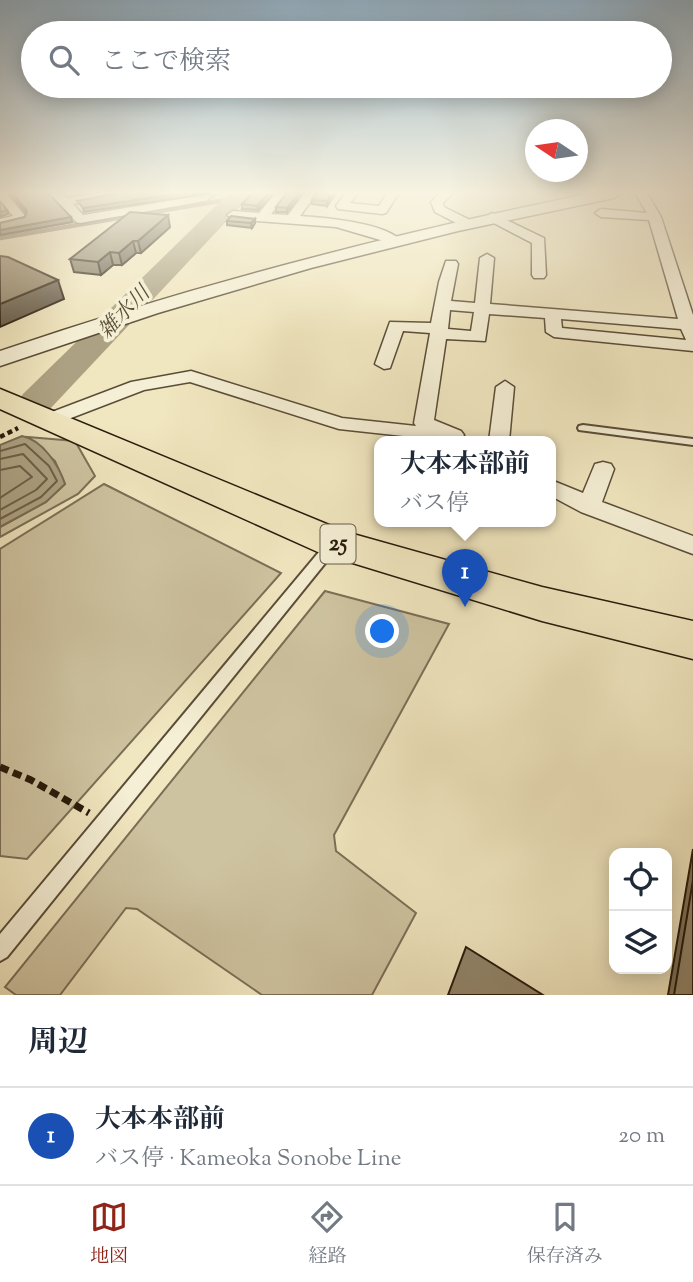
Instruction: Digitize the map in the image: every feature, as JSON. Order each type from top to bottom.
[{"type":"main road","name":"25","points":[[0,398],[334,543],[542,604],[693,640]]},
{"type":"street","points":[[536,239],[539,241],[539,275]]},
{"type":"street","points":[[443,305],[552,312],[691,332],[662,239]]},
{"type":"street","points":[[0,359],[60,337],[197,295],[394,240]]},
{"type":"street","points":[[384,364],[396,325],[479,337],[487,258]]},
{"type":"street","points":[[451,264],[424,424],[454,436]]},
{"type":"street","points":[[524,290],[524,310]]},
{"type":"street","points":[[552,312],[554,332],[693,346]]},
{"type":"street","points":[[51,419],[129,390],[173,377],[191,376],[339,423],[441,436]]},
{"type":"street","points":[[500,436],[505,387]]},
{"type":"street","points":[[589,506],[603,468]]},
{"type":"street","points":[[556,490],[589,506],[693,545]]},
{"type":"lane","points":[[583,428],[693,442]]},
{"type":"lane","points":[[0,950],[334,543]]},
{"type":"path","points":[[0,767],[32,780],[105,822]]},
{"type":"shaded area","points":[[28,437],[75,441],[95,476],[78,494],[0,537],[0,527],[46,502],[65,484],[55,461]]},
{"type":"shaded area","points":[[104,484],[281,573],[27,859],[0,856],[0,549]]},
{"type":"shaded area","points":[[325,591],[449,624],[334,835],[336,851],[416,913],[372,995],[262,995],[137,909],[126,908],[60,995],[16,995],[5,987]]},
{"type":"water","points":[[22,436],[30,438],[43,448],[59,469],[65,484],[46,502],[0,527],[0,445]]},
{"type":"building","points":[[95,239],[140,239],[133,241],[119,253],[110,252],[98,262],[70,259]]},
{"type":"building","points":[[0,256],[8,257],[58,280],[0,304]]},
{"type":"building","points":[[693,880],[693,995],[674,995]]},
{"type":"building","points":[[466,947],[543,995],[448,995]]},
{"type":"waterway","name":"雑水川","points":[[36,402],[196,239]]},
{"type":"place","name":"大本本部前","points":[[465,607]]}]
